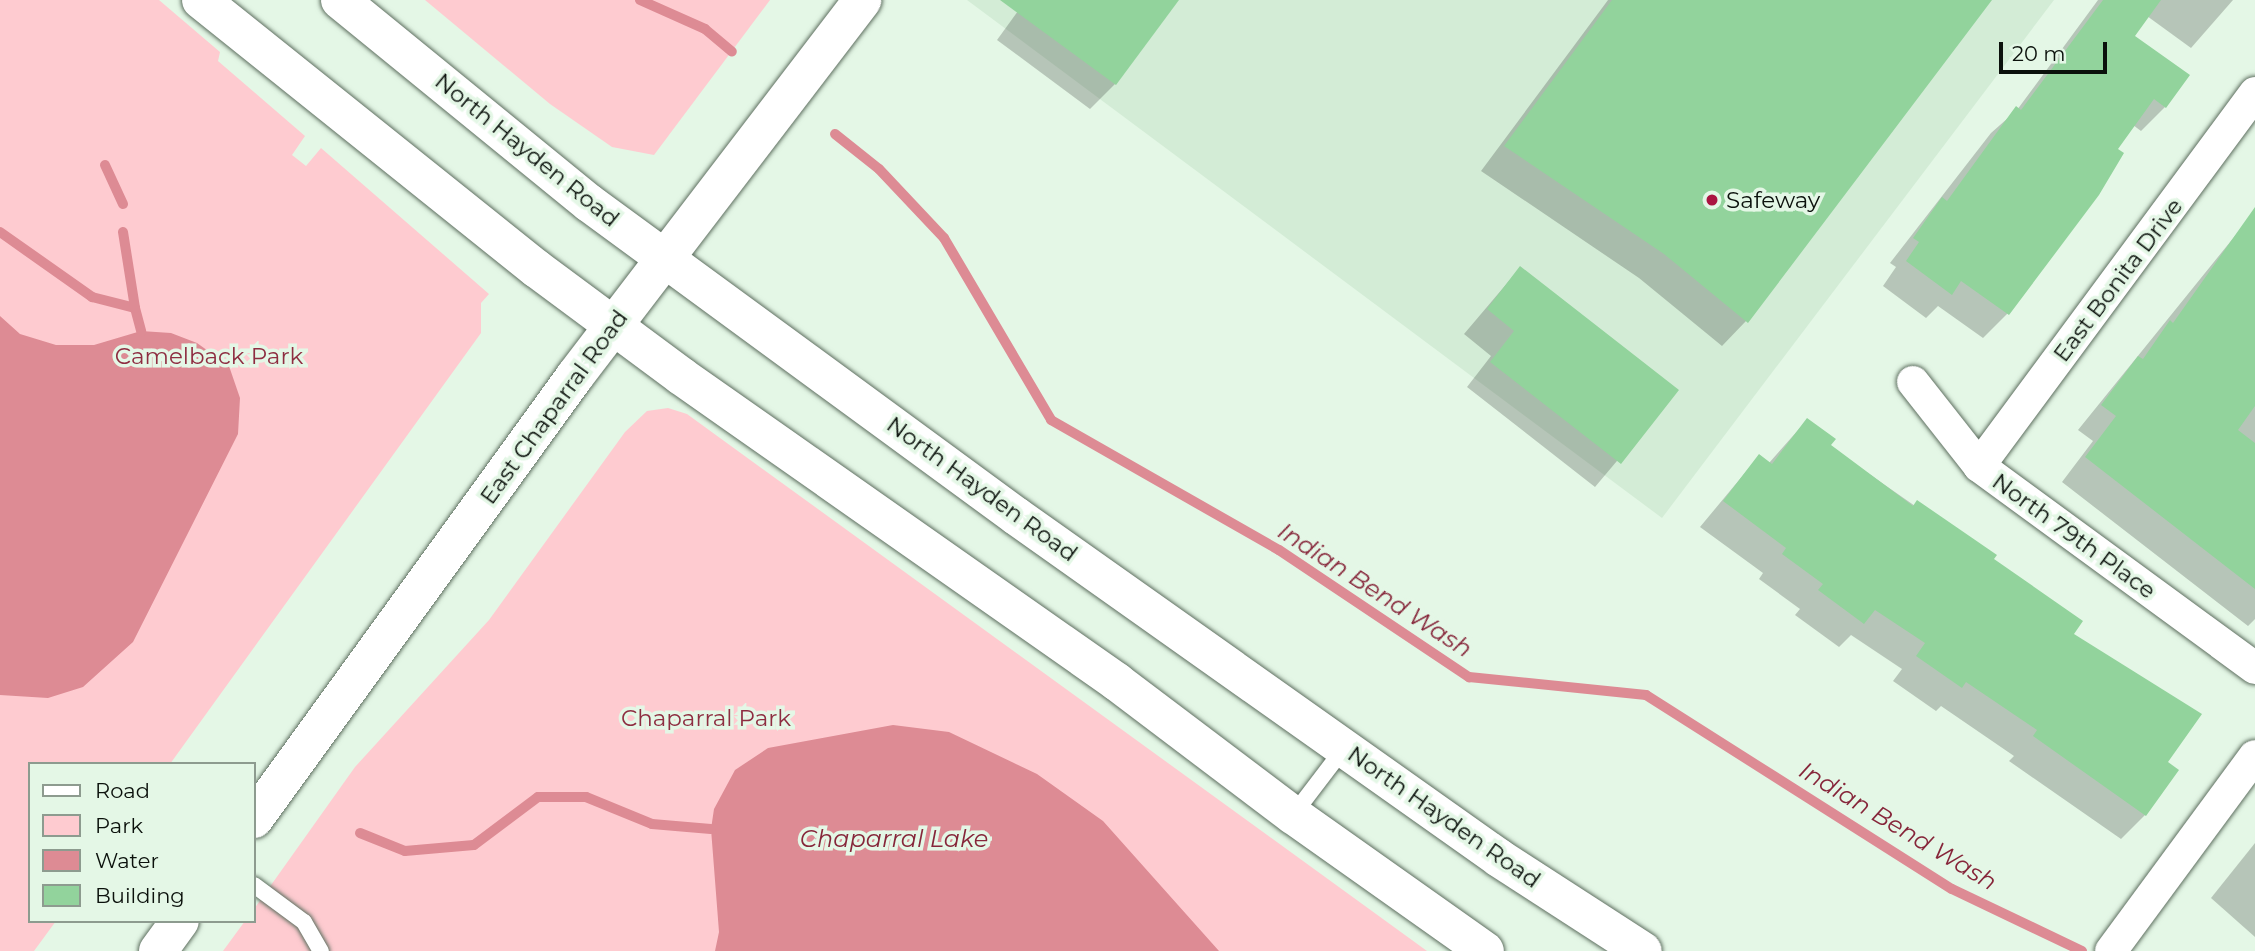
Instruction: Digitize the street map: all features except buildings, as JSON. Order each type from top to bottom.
[{"type":"main road","points":[[201,0],[614,326],[1117,682],[1293,816],[1485,951]]},
{"type":"main road","name":"North Hayden Road","points":[[340,0],[589,202],[1016,516],[1499,858],[1643,951]]},
{"type":"main road","name":"East Chaparral Road","points":[[256,816],[614,326],[862,0]]},
{"type":"main road","points":[[158,951],[179,923]]},
{"type":"street","name":"East Bonita Drive","points":[[1979,466],[2255,93]]},
{"type":"street","name":"North 79th Place","points":[[1913,382],[1979,466],[2255,668]]},
{"type":"street","points":[[2111,951],[2255,756]]},
{"type":"lane","points":[[1293,816],[1345,747]]},
{"type":"lane","points":[[256,887],[304,922],[321,951]]},
{"type":"shaded area","points":[[967,0],[2054,0],[1662,518]]},
{"type":"green space","name":"Camelback Park","points":[[0,0],[159,0],[220,52],[218,61],[305,136],[292,155],[306,166],[321,148],[489,294],[481,303],[481,333],[171,762],[28,762],[28,923],[55,923],[34,951],[0,951]]},
{"type":"green space","points":[[425,0],[770,0],[654,155],[612,147],[550,104]]},
{"type":"green space","name":"Chaparral Park","points":[[668,408],[687,414],[1427,951],[223,951],[244,923],[256,923],[256,906],[355,767],[489,620],[625,432],[647,411]]},
{"type":"water","points":[[0,316],[20,334],[56,345],[94,345],[141,331],[171,333],[197,343],[229,366],[240,398],[238,434],[133,642],[83,687],[48,698],[0,695]]},
{"type":"water","name":"Chaparral Lake","points":[[893,725],[949,732],[1037,774],[1103,821],[1219,951],[715,951],[719,932],[711,829],[714,809],[735,770],[768,748]]},
{"type":"waterway","name":"Indian Bend Wash","points":[[640,0],[705,29],[732,52]]},
{"type":"waterway","name":"Indian Bend Wash","points":[[835,134],[879,169],[944,238],[1051,420],[1279,550],[1469,677],[1646,695],[1952,889],[2082,951]]},
{"type":"waterway","points":[[105,165],[123,204]]},
{"type":"waterway","points":[[0,232],[92,297],[135,308],[141,331]]},
{"type":"waterway","points":[[123,232],[135,308]]},
{"type":"waterway","points":[[360,833],[405,851],[474,845],[538,797],[586,797],[652,824],[711,829]]},
{"type":"place","name":"Safeway","points":[[1712,200]]}]
